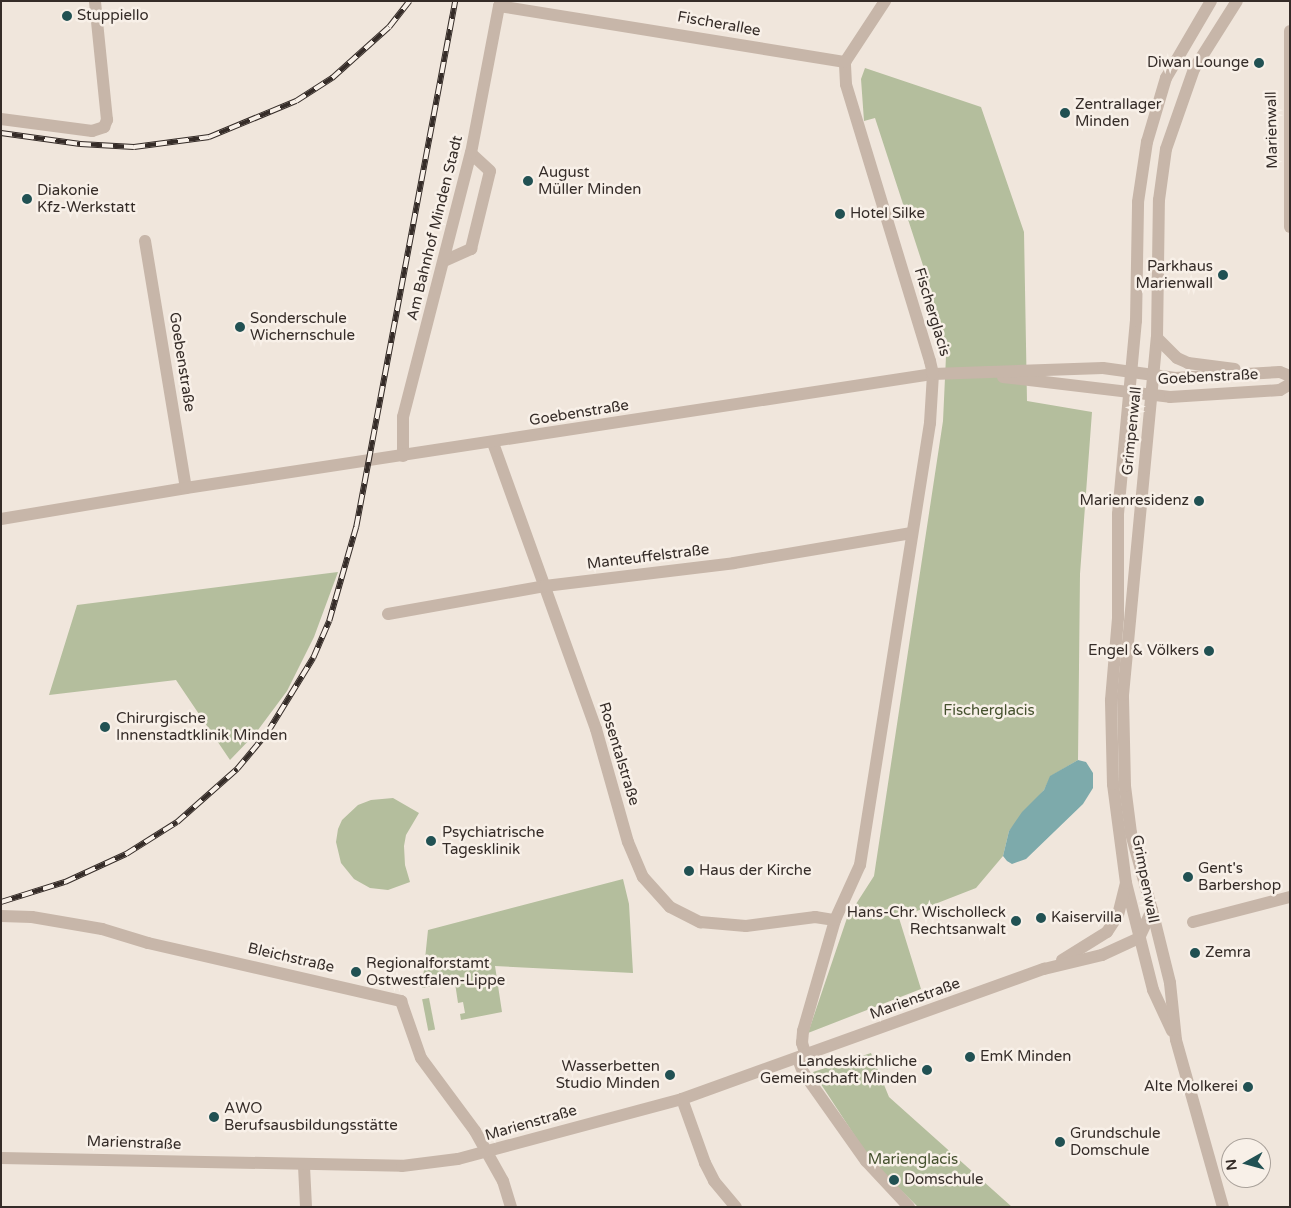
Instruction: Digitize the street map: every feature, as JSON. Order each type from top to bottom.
[{"type":"street","points":[[1,119],[99,130],[106,120],[95,1]]},
{"type":"street","points":[[844,62],[885,1]]},
{"type":"street","name":"Grimpenwall","points":[[1139,938],[1126,883],[1113,784],[1111,700],[1120,589],[1118,514],[1131,372],[1138,202],[1147,142],[1166,78],[1211,1]]},
{"type":"street","name":"Grimpenwall","points":[[1139,938],[1152,910],[1131,833],[1122,722],[1157,338],[1159,200],[1166,149],[1194,69],[1237,1]]},
{"type":"street","name":"Fischerallee","points":[[498,6],[844,62]]},
{"type":"street","name":"Am Bahnhof Minden Stadt","points":[[403,456],[403,417],[471,153],[498,6]]},
{"type":"street","name":"Marienwall","points":[[1290,31],[1290,228]]},
{"type":"street","name":"Fischerglacis","points":[[802,1058],[803,1031],[835,920],[860,865],[911,533],[930,423],[934,374],[846,84],[844,62]]},
{"type":"street","points":[[444,261],[471,249],[490,171],[471,153]]},
{"type":"street","name":"Goebenstraße","points":[[145,241],[186,488]]},
{"type":"street","points":[[1157,338],[1177,358],[1188,363],[1264,372]]},
{"type":"street","name":"Goebenstraße","points":[[1,519],[186,488],[493,443],[934,374],[978,374],[1103,368],[1187,378],[1264,372],[1280,372],[1290,376]]},
{"type":"street","name":"Goebenstraße","points":[[978,374],[1152,396],[1280,390],[1290,384]]},
{"type":"street","name":"Rosentalstraße","points":[[493,443],[596,729],[628,842],[643,877],[654,892],[688,918],[714,925],[765,925],[815,917],[835,920]]},
{"type":"street","name":"Manteuffelstraße","points":[[388,614],[545,586],[734,563],[911,533]]},
{"type":"street","name":"Marienstraße","points":[[1044,969],[1107,932],[1118,914],[1126,883]]},
{"type":"street","points":[[1193,922],[1290,897]]},
{"type":"street","points":[[1152,910],[1169,977],[1176,1040]]},
{"type":"street","name":"Bleichstraße","points":[[1,916],[55,920],[401,1001],[421,1058],[461,1108],[487,1152]]},
{"type":"street","points":[[1139,938],[1153,990],[1176,1040],[1223,1207]]},
{"type":"street","name":"Marienstraße","points":[[1,1158],[68,1157],[304,1166],[402,1166],[487,1152],[682,1099],[802,1058],[1044,969],[1102,954],[1139,938]]},
{"type":"street","points":[[802,1058],[802,1072],[866,1161],[909,1207]]},
{"type":"street","points":[[682,1099],[704,1163],[714,1181],[736,1207]]},
{"type":"street","points":[[487,1152],[511,1207]]},
{"type":"street","points":[[304,1166],[306,1207]]},
{"type":"green space","name":"Fischerglacis","points":[[865,68],[981,107],[1024,232],[1027,401],[1092,412],[1080,574],[1078,760],[1051,776],[1044,790],[1009,831],[1003,856],[976,888],[899,918],[921,989],[808,1033],[847,918],[874,876],[943,421],[946,356],[931,290],[875,118],[864,121],[861,79]]},
{"type":"green space","points":[[338,572],[314,637],[287,691],[255,734],[230,760],[176,680],[49,695],[77,605]]},
{"type":"green space","points":[[393,798],[419,813],[406,835],[404,846],[405,865],[410,882],[388,890],[370,888],[354,879],[341,863],[336,842],[338,829],[342,820],[358,805],[371,800]]},
{"type":"green space","points":[[623,879],[629,904],[633,973],[495,966],[502,1012],[461,1020],[460,1014],[465,1013],[463,1002],[458,1003],[455,983],[422,988],[428,930]]},
{"type":"green space","points":[[429,998],[435,1029],[428,1031],[422,999]]},
{"type":"green space","name":"Marienglacis","points":[[871,1053],[889,1097],[1012,1207],[918,1207],[872,1162],[813,1072]]},
{"type":"water","points":[[1078,760],[1086,762],[1093,773],[1093,788],[1083,804],[1026,859],[1012,864],[1007,861],[1003,856],[1009,831],[1022,812],[1044,790],[1050,776]]},
{"type":"railway","points":[[1,133],[80,144],[134,147],[209,137],[296,101],[332,78],[389,27],[409,1]]},
{"type":"railway","points":[[1,902],[65,882],[126,854],[177,822],[237,769],[267,733],[313,658],[329,621],[356,527],[455,1]]},
{"type":"place","name":"Stuppiello","points":[[67,16]]},
{"type":"place","name":"Diwan Lounge","points":[[1259,63]]},
{"type":"place","name":"Zentrallager Minden","points":[[1065,113]]},
{"type":"place","name":"August Müller Minden","points":[[528,181]]},
{"type":"place","name":"Diakonie Kfz-Werkstatt","points":[[27,199]]},
{"type":"place","name":"Hotel Silke","points":[[840,214]]},
{"type":"place","name":"Parkhaus Marienwall","points":[[1223,275]]},
{"type":"place","name":"Sonderschule Wichernschule","points":[[240,327]]},
{"type":"place","name":"Marienresidenz","points":[[1199,501]]},
{"type":"place","name":"Engel & Völkers","points":[[1209,651]]},
{"type":"place","name":"Chirurgische Innenstadtklinik Minden","points":[[105,727]]},
{"type":"place","name":"Psychiatrische Tagesklinik","points":[[431,841]]},
{"type":"place","name":"Haus der Kirche","points":[[689,871]]},
{"type":"place","name":"Gent's Barbershop","points":[[1188,877]]},
{"type":"place","name":"Kaiservilla","points":[[1041,918]]},
{"type":"place","name":"Hans-Chr. Wischolleck Rechtsanwalt","points":[[1016,921]]},
{"type":"place","name":"Zemra","points":[[1195,953]]},
{"type":"place","name":"Regionalforstamt Ostwestfalen-Lippe","points":[[356,972]]},
{"type":"place","name":"EmK Minden","points":[[970,1057]]},
{"type":"place","name":"Landeskirchliche Gemeinschaft Minden","points":[[927,1070]]},
{"type":"place","name":"Wasserbetten Studio Minden","points":[[670,1075]]},
{"type":"place","name":"Alte Molkerei","points":[[1248,1087]]},
{"type":"place","name":"AWO Berufsausbildungsstätte","points":[[214,1117]]},
{"type":"place","name":"Grundschule Domschule","points":[[1060,1142]]},
{"type":"place","name":"Domschule","points":[[894,1180]]}]
